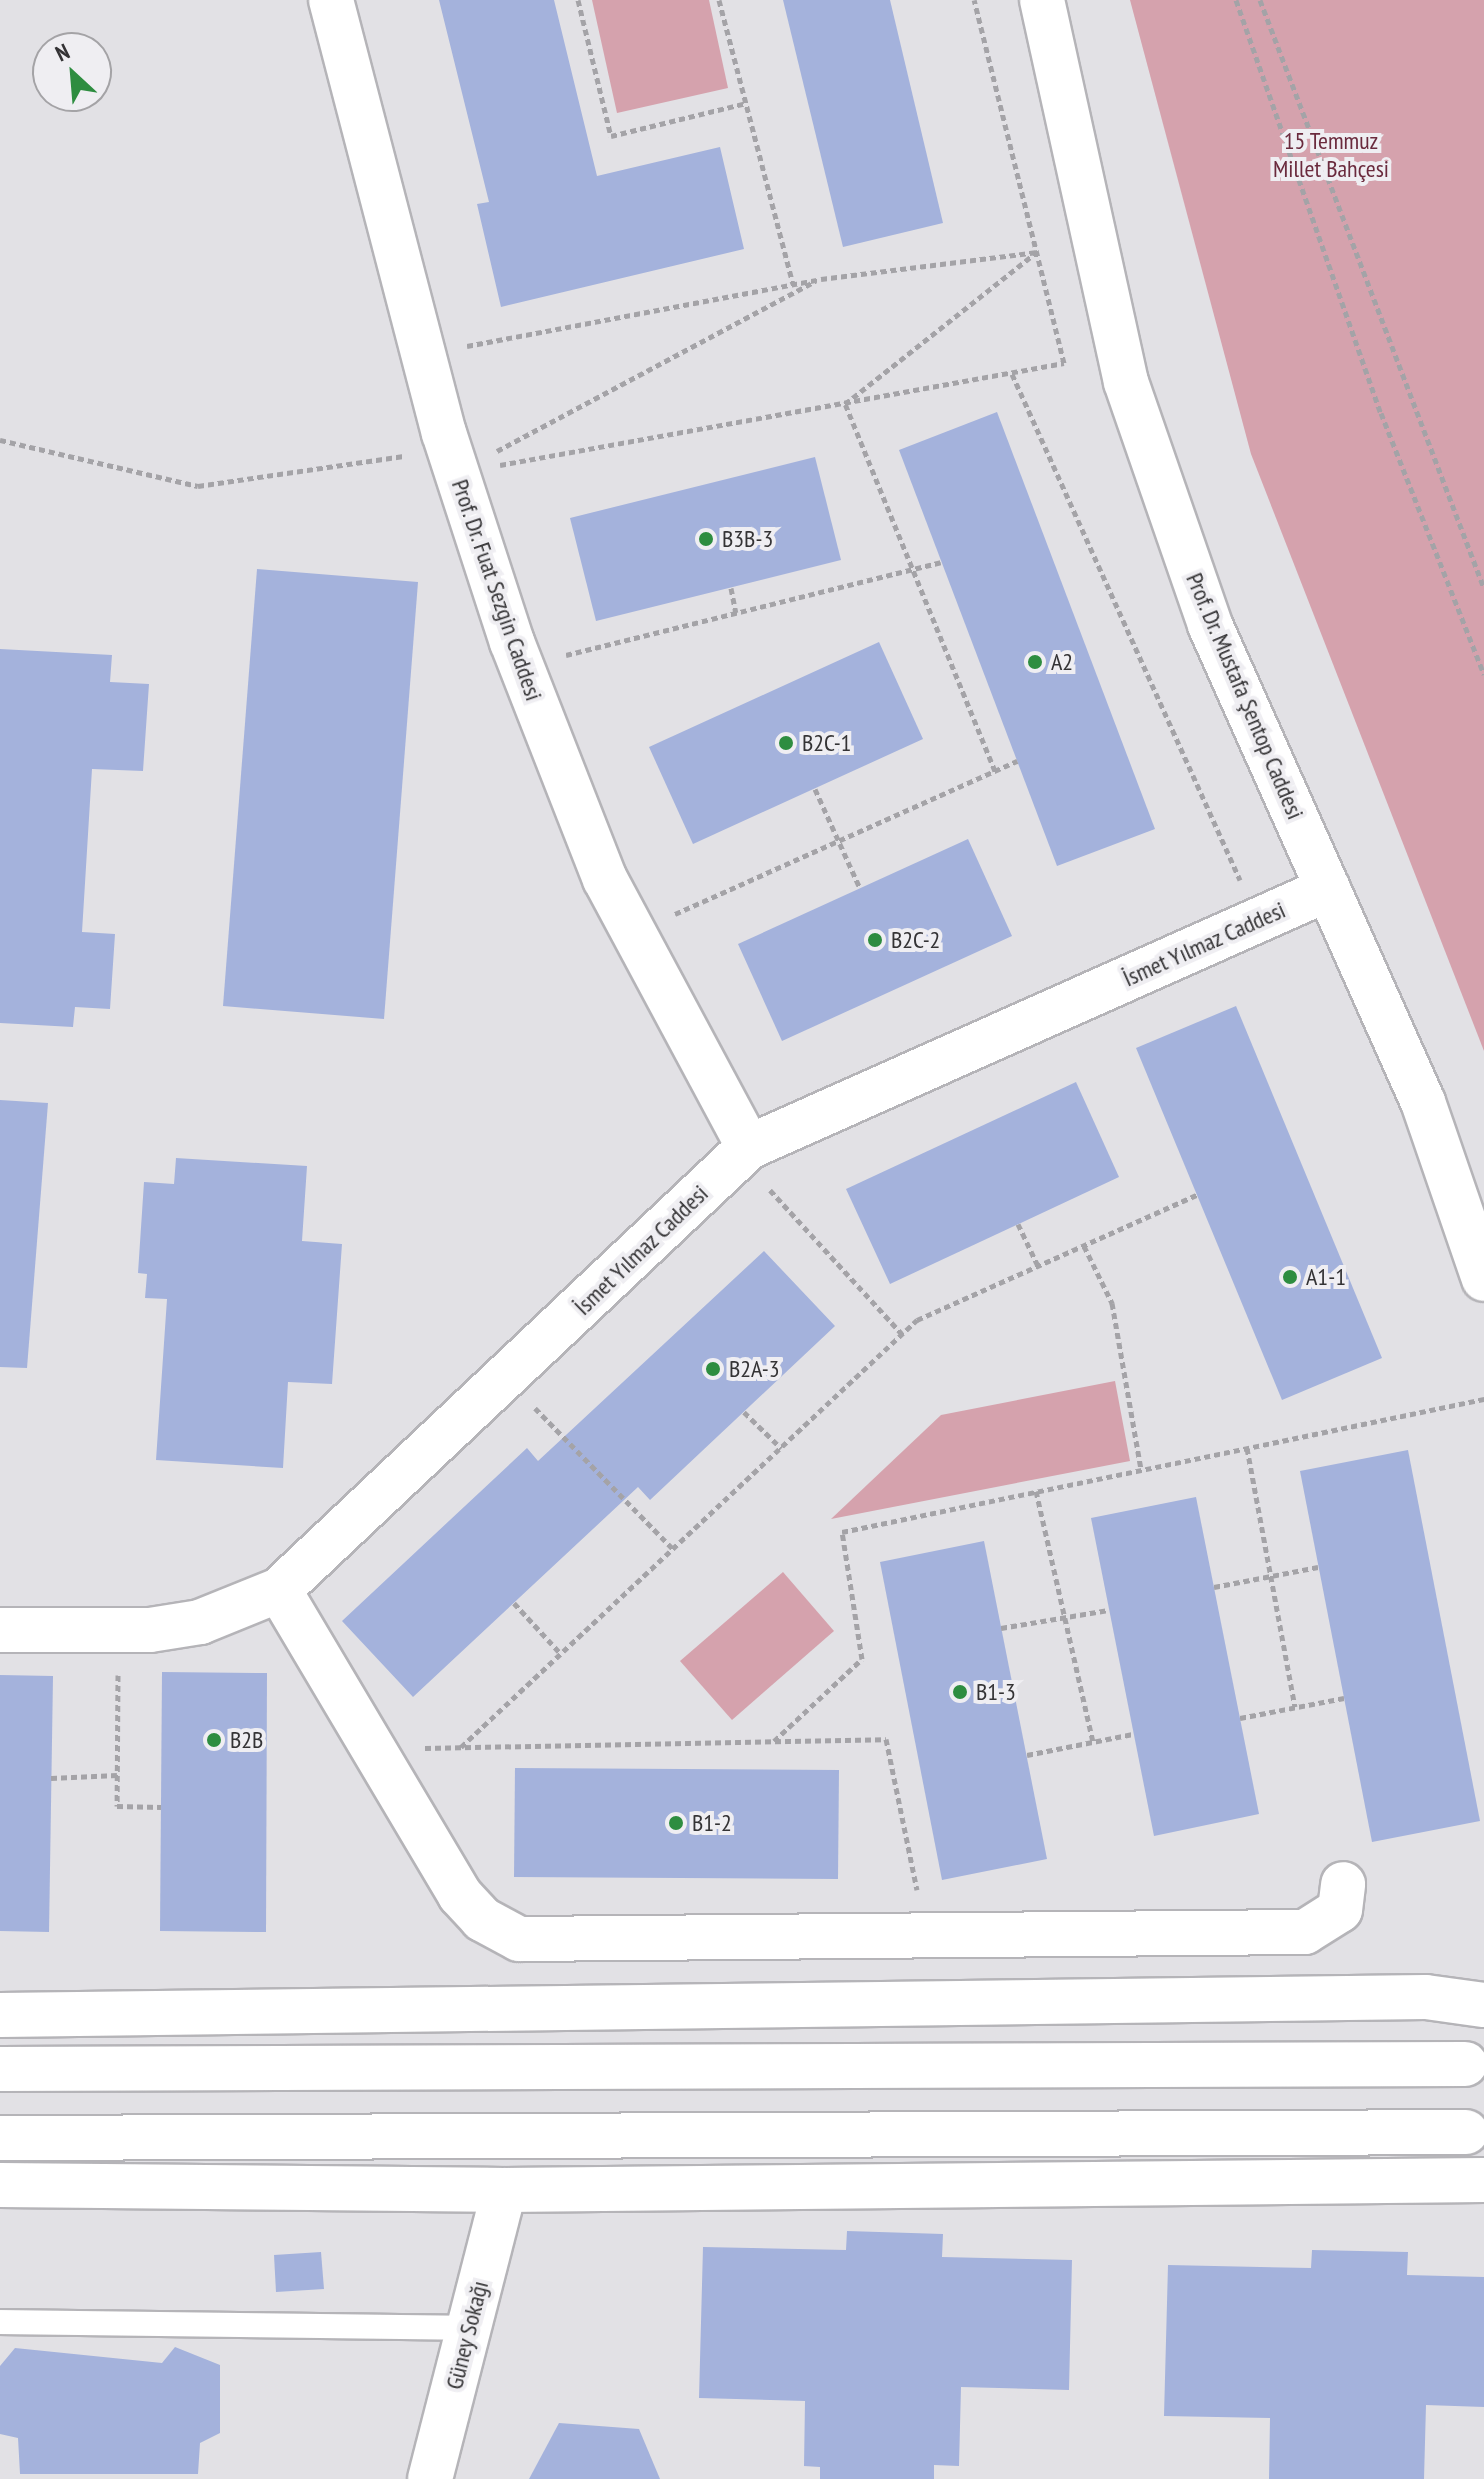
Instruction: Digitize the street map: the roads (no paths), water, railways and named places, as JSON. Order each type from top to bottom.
[{"type":"main road","name":"Prof. Dr. Fuat Sezgin Caddesi","points":[[331,0],[453,461],[524,666],[605,879],[744,1152]]},
{"type":"main road","name":"Prof. Dr. Mustafa Şentop Caddesi","points":[[1042,0],[1126,382],[1210,625],[1423,1102],[1484,1279]]},
{"type":"main road","name":"İsmet Yılmaz Caddesi","points":[[0,1630],[118,1631],[200,1622],[279,1590],[744,1152],[1328,889]]},
{"type":"main road","points":[[279,1590],[460,1895],[482,1919],[519,1939],[1305,1932],[1340,1910],[1343,1884]]},
{"type":"main road","points":[[1426,1997],[1484,1982]]},
{"type":"main road","points":[[0,2015],[1426,1997],[1484,2005]]},
{"type":"main road","points":[[0,2069],[1465,2064]]},
{"type":"main road","points":[[0,2138],[1466,2132]]},
{"type":"main road","points":[[0,2185],[504,2190],[1482,2177]]},
{"type":"main road","name":"Güney Sokağı","points":[[430,2479],[504,2190]]},
{"type":"lane","points":[[0,2322],[469,2328]]},
{"type":"place","name":"B3B-3","points":[[706,539]]},
{"type":"place","name":"A2","points":[[1035,662]]},
{"type":"place","name":"B2C-1","points":[[786,743]]},
{"type":"place","name":"B2C-2","points":[[875,940]]},
{"type":"place","name":"A1-1","points":[[1290,1277]]},
{"type":"place","name":"B2A-3","points":[[713,1369]]},
{"type":"place","name":"B1-3","points":[[960,1692]]},
{"type":"place","name":"B2B","points":[[214,1740]]},
{"type":"place","name":"B1-2","points":[[676,1823]]},
{"type":"park label","name":"15 Temmuz Millet Bahçesi","points":[[1331,155]]}]
